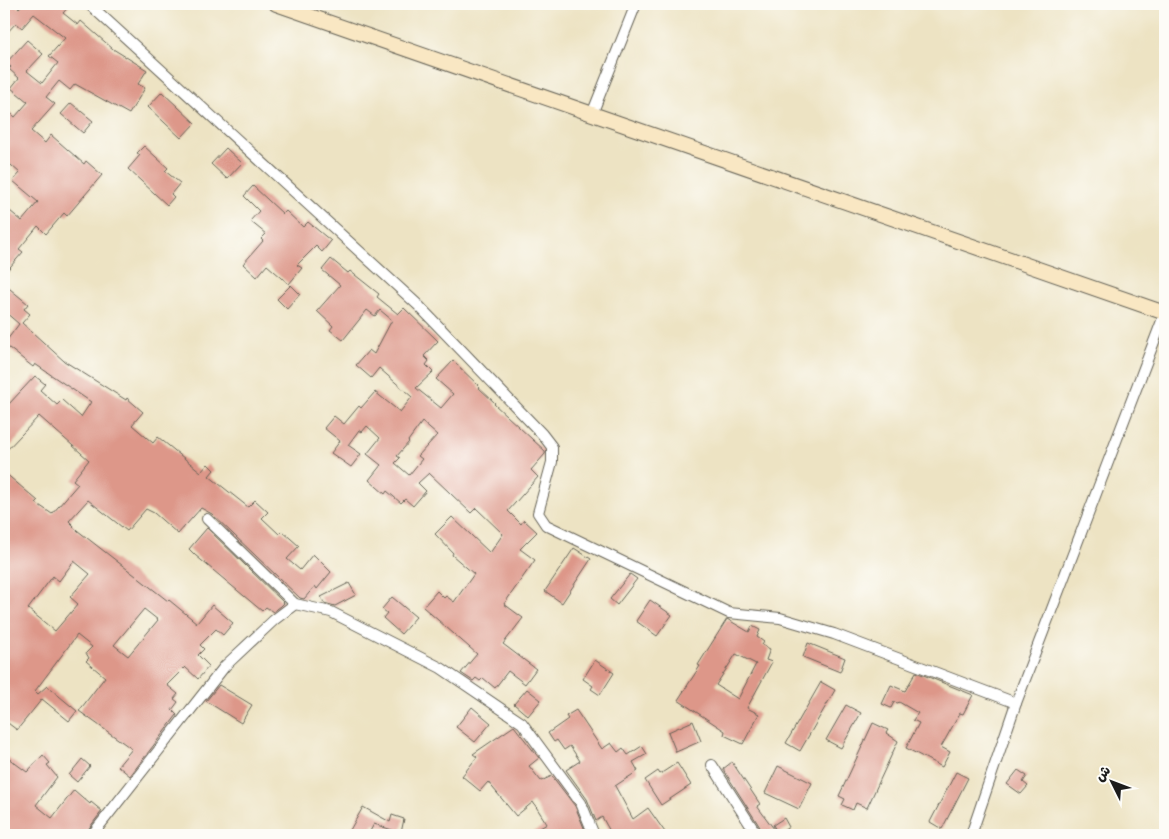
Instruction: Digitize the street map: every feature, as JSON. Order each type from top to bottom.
[{"type":"main road","points":[[276,4],[1165,313]]},
{"type":"street","points":[[88,4],[418,306],[542,434],[552,447],[552,462],[538,513],[546,525],[729,613],[780,618],[834,634],[1016,703]]},
{"type":"street","points":[[592,114],[636,4]]},
{"type":"street","points":[[971,835],[1016,703],[1165,313]]},
{"type":"street","points":[[207,519],[295,604],[331,612],[440,668],[522,723],[581,803],[594,835]]},
{"type":"street","points":[[92,835],[225,666],[274,620],[295,604]]},
{"type":"street","points":[[712,765],[757,835]]},
{"type":"building","points":[[4,4],[15,4],[19,8],[23,4],[71,4],[63,13],[78,25],[81,21],[113,49],[147,70],[138,84],[145,88],[129,114],[75,84],[70,90],[59,81],[46,97],[55,104],[31,131],[45,143],[51,135],[84,164],[86,161],[102,175],[67,216],[64,213],[46,234],[38,226],[19,249],[23,252],[4,274],[4,206],[22,221],[38,202],[13,181],[20,173],[4,159],[4,107],[15,117],[28,102],[11,88],[19,78],[9,69],[11,67],[6,63],[27,40],[43,54],[27,71],[42,83],[58,63],[49,56],[65,38],[34,14],[22,28],[16,23],[4,36]]},
{"type":"building","points":[[162,92],[195,123],[181,138],[148,107]]},
{"type":"building","points":[[71,103],[93,121],[83,133],[61,114]]},
{"type":"building","points":[[144,146],[168,168],[165,171],[180,183],[171,194],[174,197],[167,205],[128,169],[140,155],[137,153]]},
{"type":"building","points":[[226,148],[242,163],[227,179],[211,164]]},
{"type":"building","points":[[253,186],[283,214],[286,211],[303,227],[308,222],[331,241],[322,252],[316,246],[297,265],[302,268],[289,284],[267,265],[257,277],[243,264],[263,241],[261,239],[266,234],[250,221],[259,211],[244,196]]},
{"type":"building","points":[[331,259],[379,294],[377,297],[398,314],[404,308],[438,341],[424,356],[429,361],[426,365],[433,372],[416,388],[441,408],[453,394],[436,379],[453,361],[479,386],[494,404],[545,451],[545,454],[531,470],[538,477],[508,511],[521,524],[524,520],[537,532],[520,549],[535,560],[504,604],[523,618],[503,644],[536,669],[525,684],[508,671],[495,688],[483,678],[480,681],[476,678],[473,681],[461,673],[477,654],[423,607],[437,591],[444,598],[446,596],[454,602],[474,574],[452,555],[453,553],[435,534],[452,517],[490,553],[503,534],[476,508],[471,513],[429,473],[418,483],[426,491],[413,506],[405,499],[401,503],[387,491],[385,494],[369,480],[381,465],[367,454],[380,438],[367,426],[362,432],[359,430],[348,445],[361,454],[351,467],[331,453],[340,441],[324,428],[334,416],[344,424],[359,406],[361,408],[375,392],[400,412],[412,397],[379,368],[371,378],[356,365],[369,350],[374,354],[392,320],[380,310],[375,316],[367,310],[343,340],[330,330],[333,326],[317,311],[340,285],[322,270]],"holes":[[[422,422],[437,435],[418,456],[422,459],[409,475],[395,463],[400,458],[397,456]]]},
{"type":"building","points":[[4,284],[28,304],[24,309],[30,314],[22,323],[64,361],[126,400],[127,398],[143,412],[132,425],[153,443],[158,437],[201,472],[208,464],[214,470],[209,476],[248,507],[255,500],[268,512],[262,518],[279,534],[282,531],[299,546],[287,559],[300,570],[313,554],[331,572],[317,589],[315,586],[304,599],[300,598],[212,514],[201,508],[178,534],[154,513],[146,509],[127,531],[88,500],[69,521],[73,527],[197,623],[212,605],[233,623],[223,635],[216,629],[200,645],[204,649],[198,655],[209,666],[198,679],[185,667],[167,685],[178,694],[174,699],[178,702],[172,710],[177,715],[130,776],[118,766],[132,749],[79,711],[105,677],[86,661],[89,658],[86,653],[92,647],[77,635],[35,691],[38,694],[47,686],[77,711],[69,721],[42,699],[17,730],[4,720],[4,472],[38,501],[36,503],[52,514],[78,484],[73,480],[89,460],[39,416],[4,453],[4,401],[8,405],[35,376],[45,384],[40,390],[57,405],[62,400],[81,417],[91,402],[35,364],[33,367],[4,344],[19,324],[4,311]],"holes":[[[74,561],[90,574],[70,597],[78,604],[55,631],[28,609],[53,576],[59,581]],[[144,609],[158,620],[128,656],[114,645]]]},
{"type":"building","points":[[291,285],[300,294],[287,309],[277,299]]},
{"type":"building","points":[[207,528],[284,603],[281,606],[273,612],[266,607],[262,611],[189,549]]},
{"type":"building","points":[[574,548],[591,559],[562,603],[545,591]]},
{"type":"building","points":[[630,574],[637,579],[617,605],[610,599]]},
{"type":"building","points":[[349,583],[356,595],[335,606],[324,603],[321,597]]},
{"type":"building","points":[[392,597],[416,617],[401,634],[383,618],[387,613],[382,609]]},
{"type":"building","points":[[650,600],[672,615],[657,636],[636,621]]},
{"type":"building","points":[[727,619],[749,632],[752,626],[760,630],[757,637],[764,642],[762,645],[770,649],[766,660],[772,662],[747,708],[759,714],[743,744],[724,735],[725,731],[678,700],[700,666],[698,665]],"holes":[[[736,654],[756,664],[738,699],[716,685]]]},
{"type":"building","points":[[808,643],[845,658],[840,672],[803,657]]},
{"type":"building","points":[[595,660],[614,673],[600,695],[591,689],[593,686],[583,679]]},
{"type":"building","points":[[916,672],[973,695],[963,714],[960,713],[941,747],[950,752],[942,767],[906,748],[919,723],[913,720],[918,713],[899,702],[894,702],[891,708],[882,704],[891,685],[905,691]]},
{"type":"building","points":[[821,682],[835,690],[800,751],[786,743]]},
{"type":"building","points":[[219,685],[252,705],[241,723],[206,701]]},
{"type":"building","points":[[527,689],[541,700],[528,716],[514,704]]},
{"type":"building","points":[[846,705],[861,713],[841,748],[826,740]]},
{"type":"building","points":[[472,707],[491,723],[475,742],[456,727]]},
{"type":"building","points":[[576,710],[602,749],[611,743],[618,752],[623,748],[628,755],[642,746],[647,754],[633,762],[638,771],[615,786],[633,819],[648,808],[667,835],[612,835],[602,817],[596,821],[587,799],[566,770],[580,761],[570,746],[564,750],[557,740],[554,742],[548,733],[568,719],[566,716]]},
{"type":"building","points":[[693,721],[701,741],[676,752],[668,732]]},
{"type":"building","points":[[873,723],[888,730],[886,733],[898,741],[867,808],[856,803],[853,810],[842,805],[845,799],[839,796]]},
{"type":"building","points":[[514,726],[539,758],[529,766],[541,781],[552,776],[575,806],[587,835],[528,835],[547,824],[533,802],[516,816],[488,782],[480,791],[462,776],[477,757],[473,754]]},
{"type":"building","points":[[4,755],[27,772],[43,755],[50,763],[47,765],[57,777],[36,805],[52,818],[74,790],[90,804],[91,802],[102,811],[85,835],[4,835]]},
{"type":"building","points":[[82,759],[90,766],[77,782],[69,775]]},
{"type":"building","points":[[732,762],[760,804],[757,806],[774,829],[765,835],[723,769]]},
{"type":"building","points":[[677,763],[691,785],[661,805],[645,780],[658,771],[660,774]]},
{"type":"building","points":[[778,766],[812,783],[799,809],[765,793]]},
{"type":"building","points":[[1018,770],[1027,776],[1023,782],[1028,786],[1021,794],[1007,784]]},
{"type":"building","points":[[956,772],[968,778],[942,829],[930,822]]},
{"type":"building","points":[[363,807],[390,822],[392,815],[404,819],[401,833],[374,824],[368,835],[359,835],[350,830]]},
{"type":"building","points":[[784,818],[789,827],[778,834],[773,825]]}]
